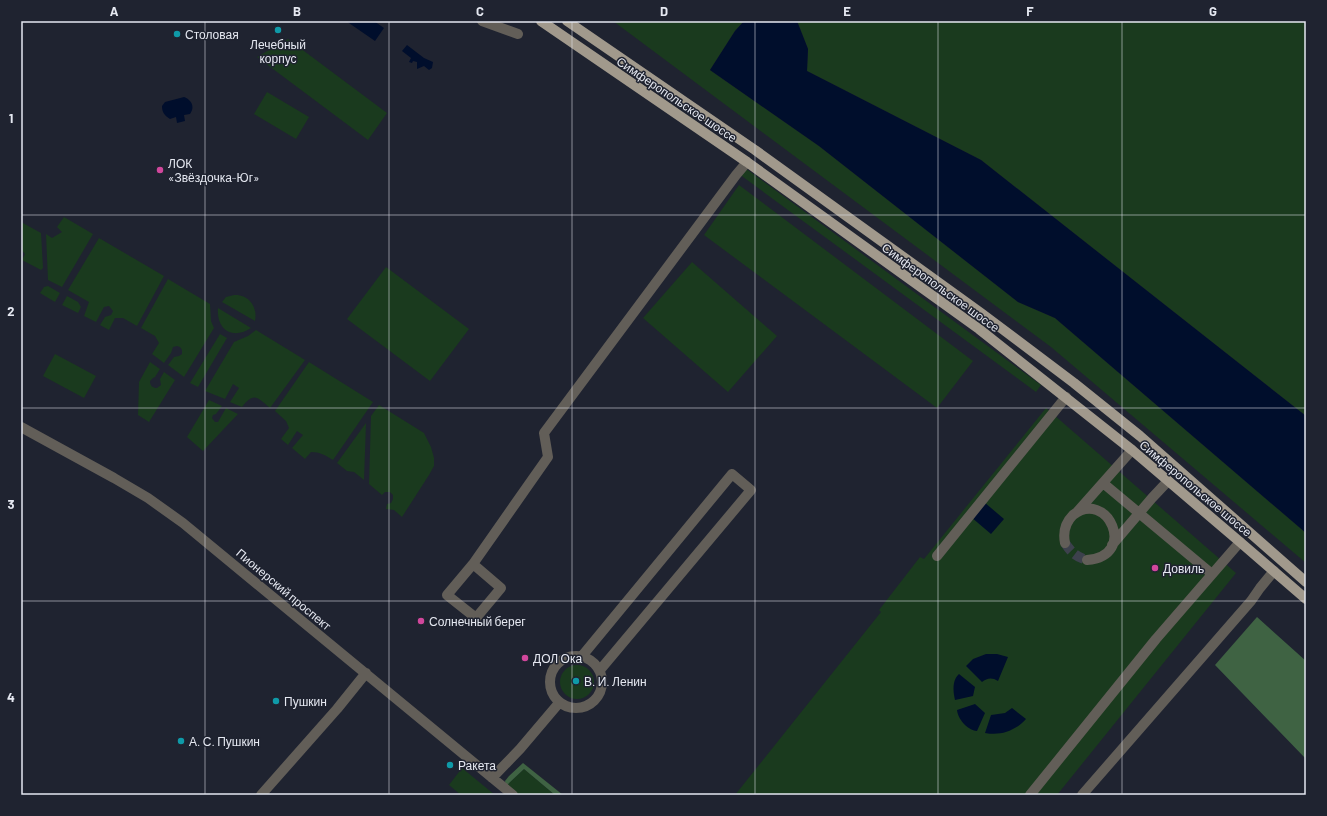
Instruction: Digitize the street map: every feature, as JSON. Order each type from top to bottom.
[{"type":"main road","name":"Симферопольское шоссе","points":[[541,21],[747,162],[979,329],[1132,450],[1306,599]]},
{"type":"main road","name":"Симферопольское шоссе","points":[[567,21],[755,150],[981,313],[1074,383],[1140,436],[1306,582]]},
{"type":"street","points":[[482,21],[518,34]]},
{"type":"street","points":[[472,564],[501,588],[476,618],[447,595],[472,564],[548,456],[544,433],[747,162]]},
{"type":"street","points":[[937,556],[1066,398]]},
{"type":"street","name":"Пионерский проспект","points":[[21,427],[148,498],[184,523],[513,795]]},
{"type":"street","points":[[1065,543],[1065,530],[1067,523],[1132,450]]},
{"type":"street","points":[[582,656],[732,474],[751,490],[600,670]]},
{"type":"street","points":[[1087,560],[1102,556],[1108,552],[1112,545],[1168,481]]},
{"type":"street","points":[[1103,483],[1212,574]]},
{"type":"street","points":[[1076,513],[1090,509],[1105,515],[1111,521],[1114,528],[1112,545]]},
{"type":"street","points":[[1030,795],[1156,639],[1240,542]]},
{"type":"street","points":[[1082,795],[1252,601],[1260,588],[1274,571]]},
{"type":"street","points":[[573,655],[582,656],[588,658],[598,666],[603,676],[602,691],[593,702],[582,708],[570,707],[559,703],[554,697],[550,681],[552,672],[556,664],[564,658],[573,655]]},
{"type":"street","points":[[261,795],[337,709],[366,673]]},
{"type":"street","points":[[492,778],[520,749],[559,703]]},
{"type":"green space","points":[[613,21],[744,21],[735,31],[710,70],[819,146],[1018,302],[1055,318],[1306,533],[1306,563],[1051,347]]},
{"type":"green space","points":[[797,21],[1306,21],[1306,416],[981,160],[807,71],[808,49]]},
{"type":"green space","points":[[288,39],[387,113],[368,140],[257,57]]},
{"type":"green space","points":[[267,92],[309,117],[296,139],[254,114]]},
{"type":"green space","points":[[745,168],[1041,385],[1036,392],[739,174]]},
{"type":"green space","points":[[739,185],[973,361],[937,408],[704,235]]},
{"type":"green space","points":[[64,217],[93,234],[62,287],[48,280],[46,234],[52,238],[62,232],[57,227]]},
{"type":"green space","points":[[21,222],[41,233],[43,268],[41,270],[22,260],[25,254],[21,249]]},
{"type":"green space","points":[[99,238],[164,276],[137,326],[123,318],[115,318],[109,330],[100,325],[105,317],[111,315],[113,311],[109,306],[104,307],[96,322],[84,316],[89,302],[68,290]]},
{"type":"green space","points":[[692,262],[777,336],[728,392],[643,318]]},
{"type":"green space","points":[[386,267],[469,329],[430,381],[347,319]]},
{"type":"green space","points":[[168,279],[210,304],[211,321],[214,328],[184,377],[168,365],[174,357],[182,354],[180,347],[173,347],[164,363],[152,354],[159,343],[155,336],[141,328]]},
{"type":"green space","points":[[48,286],[60,293],[55,302],[40,293],[44,287]]},
{"type":"green space","points":[[234,295],[244,297],[251,302],[255,310],[255,321],[222,302],[226,297]]},
{"type":"green space","points":[[67,296],[78,302],[81,307],[78,313],[62,305]]},
{"type":"green space","points":[[218,308],[251,328],[238,333],[227,331],[220,322]]},
{"type":"green space","points":[[256,330],[305,360],[270,408],[256,398],[250,399],[242,407],[230,402],[239,388],[233,384],[225,399],[205,391],[234,342],[248,336]]},
{"type":"green space","points":[[220,334],[227,338],[198,387],[190,383]]},
{"type":"green space","points":[[55,354],[96,376],[84,398],[43,376]]},
{"type":"green space","points":[[150,362],[160,369],[155,377],[150,381],[154,388],[161,385],[160,379],[164,372],[175,380],[149,422],[138,415],[139,382]]},
{"type":"green space","points":[[309,362],[373,402],[333,460],[322,454],[311,452],[305,459],[292,448],[303,435],[297,431],[288,445],[281,439],[289,428],[286,421],[275,411]]},
{"type":"green space","points":[[209,400],[222,406],[216,414],[213,415],[212,418],[215,422],[218,422],[226,408],[238,414],[203,451],[187,437]]},
{"type":"green space","points":[[379,405],[424,433],[431,447],[434,458],[434,466],[402,517],[394,510],[386,509],[387,504],[391,503],[393,499],[393,495],[390,492],[385,492],[382,495],[369,484],[371,416]]},
{"type":"green space","points":[[1046,408],[1236,573],[1057,795],[735,795],[881,612],[879,610],[920,557],[924,559]]},
{"type":"green space","points":[[366,423],[364,480],[354,472],[347,471],[337,463]]},
{"type":"green space","points":[[1257,617],[1306,661],[1306,759],[1215,665]]},
{"type":"green space","points":[[580,665],[589,670],[593,675],[593,689],[589,694],[584,698],[574,699],[570,698],[561,689],[560,679],[561,675],[570,666]]},
{"type":"green space","points":[[523,763],[563,795],[555,795],[524,769],[506,786],[505,781]]},
{"type":"green space","points":[[462,768],[495,795],[461,795],[449,785]]},
{"type":"green space","points":[[524,769],[555,795],[518,795],[506,786]]},
{"type":"water","points":[[346,21],[374,21],[384,28],[375,41]]},
{"type":"water","points":[[744,21],[797,21],[808,49],[807,71],[981,160],[1306,416],[1306,533],[1055,318],[1018,302],[819,146],[710,70],[735,31]]},
{"type":"water","points":[[407,45],[424,58],[433,62],[432,68],[429,70],[424,66],[417,69],[417,62],[409,62],[411,58],[402,51]]},
{"type":"water","points":[[184,97],[191,102],[192,111],[190,114],[184,115],[185,121],[177,123],[176,117],[170,119],[165,115],[162,106],[165,102]]},
{"type":"water","points":[[984,502],[1004,519],[991,534],[971,517]]},
{"type":"water","points":[[986,654],[997,654],[1008,657],[998,681],[990,678],[982,682],[966,666],[973,659]]},
{"type":"water","points":[[959,674],[975,687],[973,696],[955,700],[954,683]]},
{"type":"water","points":[[975,704],[985,713],[977,731],[970,729],[964,724],[959,717],[957,710]]},
{"type":"water","points":[[1012,708],[1026,719],[1017,727],[1007,732],[997,734],[985,733],[991,715],[1005,713]]},
{"type":"tunnel","points":[[1065,543],[1074,554],[1087,560]]},
{"type":"place","name":"Лечебный корпус","points":[[278,30]]},
{"type":"place","name":"Столовая","points":[[177,34]]},
{"type":"place","name":"ЛОК «Звёздочка-Юг»","points":[[160,170]]},
{"type":"place","name":"Довиль","points":[[1155,568]]},
{"type":"place","name":"Солнечный берег","points":[[421,621]]},
{"type":"place","name":"ДОЛ Ока","points":[[525,658]]},
{"type":"place","name":"В. И. Ленин","points":[[576,681]]},
{"type":"place","name":"Пушкин","points":[[276,701]]},
{"type":"place","name":"А. С. Пушкин","points":[[181,741]]},
{"type":"place","name":"Ракета","points":[[450,765]]}]
